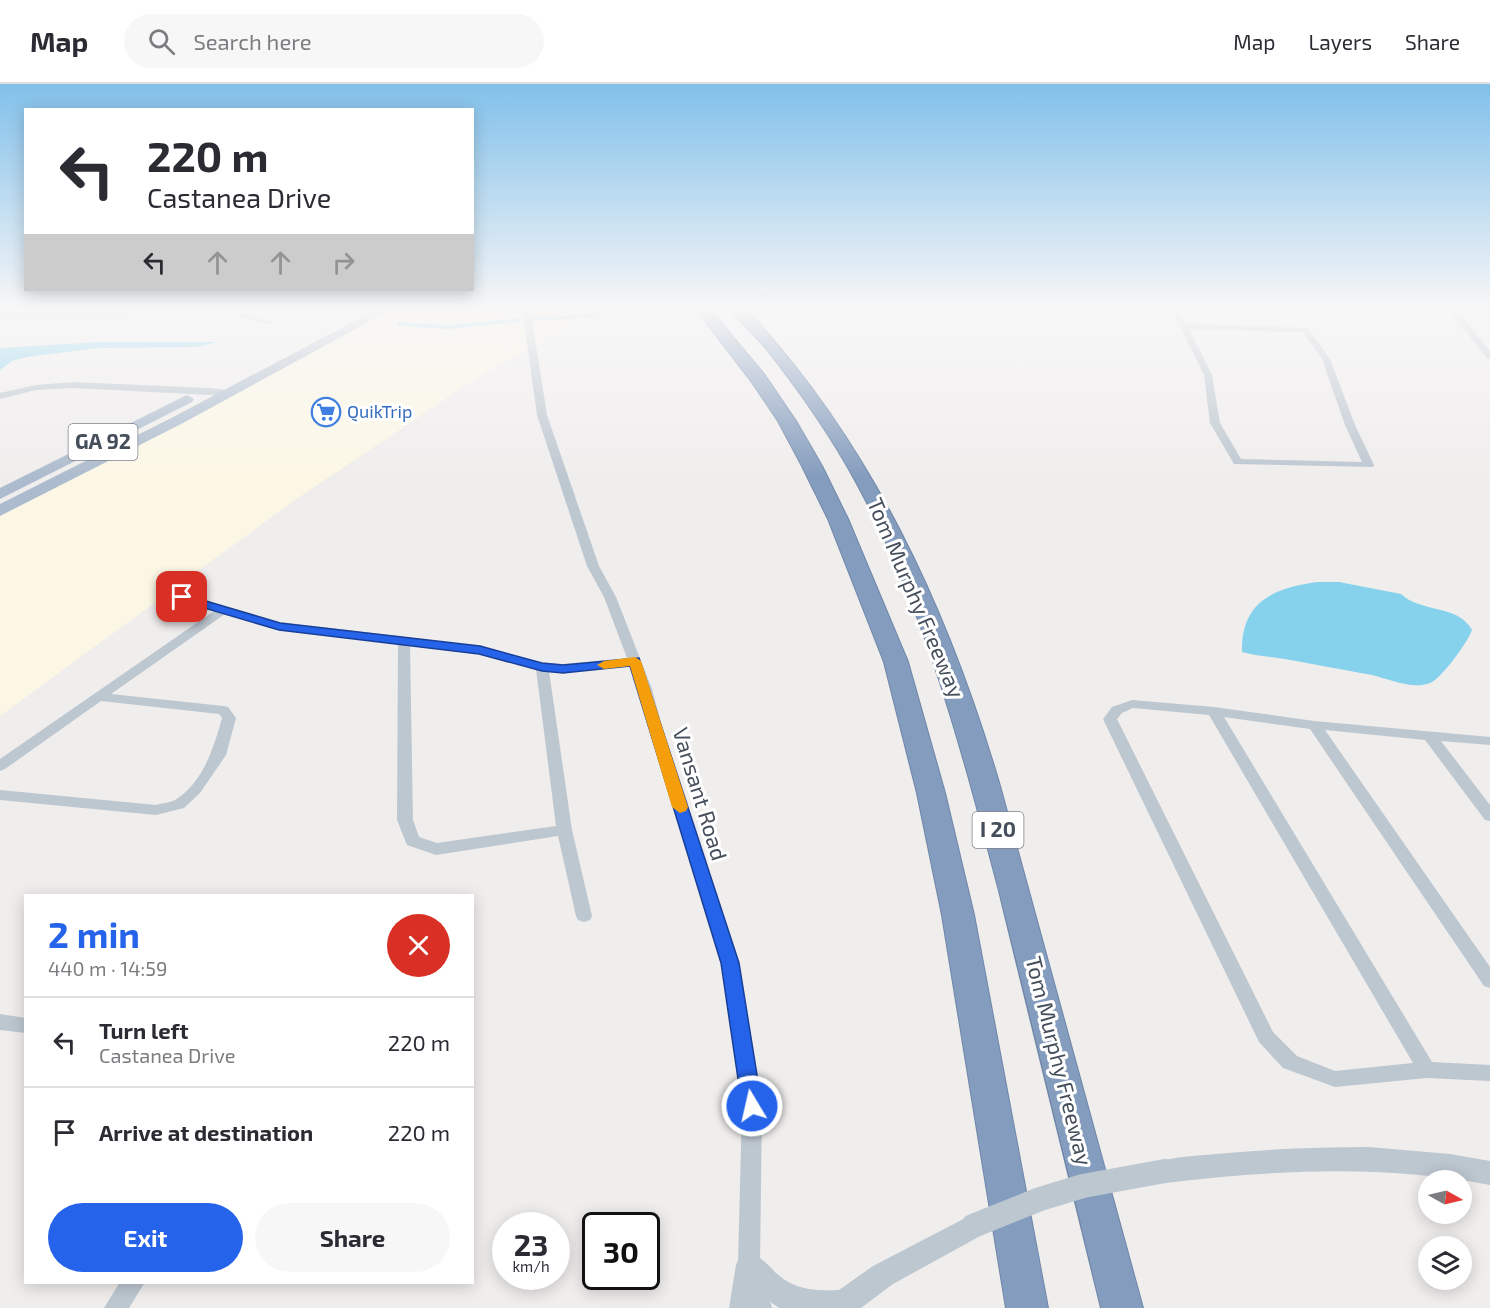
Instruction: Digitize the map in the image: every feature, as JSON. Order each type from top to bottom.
[{"type":"highway","name":"Tom Murphy Freeway","points":[[745,364],[758,378],[787,421],[838,519],[896,662],[931,794],[958,915],[1027,1308]]},
{"type":"highway","name":"Tom Murphy Freeway","points":[[786,364],[827,419],[867,485],[902,556],[954,680],[975,746],[1027,937],[1122,1308]]},
{"type":"highway","points":[[792,364],[800,380]]},
{"type":"main road","name":"GA 92","points":[[1,493],[259,364]]},
{"type":"main road","name":"GA 92","points":[[0,511],[283,364]]},
{"type":"street","name":"Vansant Road","points":[[534,364],[542,415],[593,566],[610,597],[635,661],[730,963],[752,1106],[749,1265],[761,1308]]},
{"type":"street","points":[[1203,364],[1208,375],[1215,423],[1238,462],[1369,465],[1350,425],[1328,364]]},
{"type":"street","points":[[0,396],[34,387],[53,386],[205,390],[229,393]]},
{"type":"street","points":[[182,597],[279,626],[480,650],[542,667],[563,669],[635,661]]},
{"type":"street","points":[[0,766],[223,610]]},
{"type":"street","points":[[404,641],[405,820],[413,841],[436,849],[564,831]]},
{"type":"street","points":[[542,667],[564,831],[584,916]]},
{"type":"street","points":[[0,795],[156,810],[179,804],[195,790],[219,755],[229,718],[223,710],[98,697]]},
{"type":"street","points":[[1490,741],[1314,725],[1214,711],[1132,704],[1117,711],[1110,718],[1266,1037],[1290,1062],[1335,1079],[1427,1070],[1490,1073]]},
{"type":"street","points":[[1214,711],[1427,1070]]},
{"type":"street","points":[[1314,725],[1490,981]]},
{"type":"street","points":[[1429,735],[1490,816]]},
{"type":"street","points":[[0,1022],[24,1026]]},
{"type":"street","points":[[749,1265],[774,1291],[788,1300],[807,1305],[840,1306],[908,1261],[973,1226],[1040,1199],[1083,1186],[1165,1171],[1295,1158],[1363,1158],[1468,1168],[1490,1173]]},
{"type":"street","points":[[743,1308],[749,1265]]},
{"type":"street","points":[[116,1308],[133,1284]]},
{"type":"shaded area","points":[[273,364],[501,364],[292,502],[0,716],[0,505]]},
{"type":"water","points":[[0,364],[8,364],[0,370]]},
{"type":"water","points":[[1317,582],[1339,582],[1401,594],[1419,604],[1458,616],[1472,630],[1447,668],[1435,680],[1423,685],[1408,685],[1372,675],[1242,652],[1247,620],[1263,600],[1287,588]]},
{"type":"slow traffic","points":[[604,665],[635,661],[680,807]]},
{"type":"place","name":"QuikTrip","points":[[326,412]]},
{"type":"route","points":[[182,597],[279,626],[480,650],[542,667],[563,669],[635,661],[730,963],[752,1106]]}]
